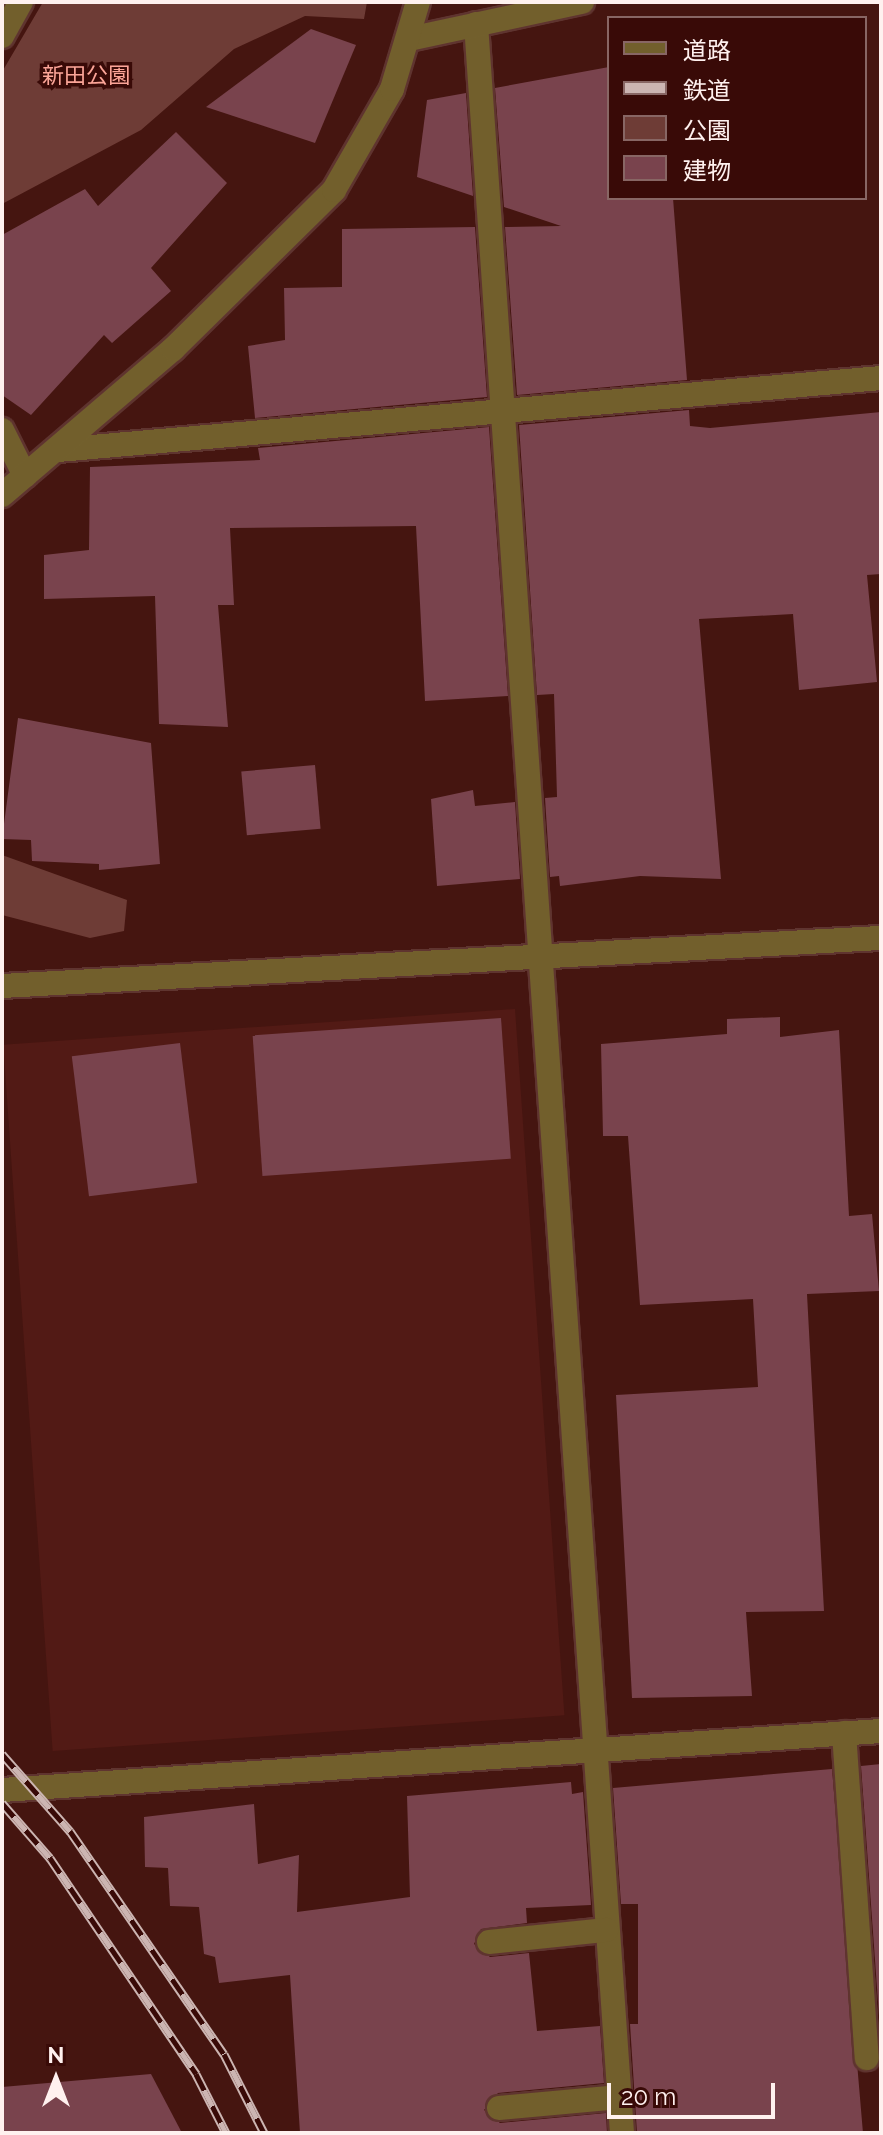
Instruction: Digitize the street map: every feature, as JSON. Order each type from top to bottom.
[{"type":"street","points":[[2,36],[21,2]]},
{"type":"street","points":[[2,495],[58,450],[334,190],[367,139],[409,39],[418,2]]},
{"type":"street","points":[[409,39],[582,2]]},
{"type":"street","points":[[476,24],[546,960],[593,1752],[622,2133]]},
{"type":"street","points":[[58,450],[505,414],[881,378]]},
{"type":"street","points":[[2,430],[25,476]]},
{"type":"street","points":[[2,986],[546,960],[881,938]]},
{"type":"street","points":[[2,1790],[881,1731]]},
{"type":"street","points":[[844,1733],[867,2058]]},
{"type":"street","points":[[489,1942],[606,1930]]},
{"type":"street","points":[[499,2108],[619,2097]]},
{"type":"shaded area","points":[[515,1009],[564,1715],[53,1751],[3,1045]]},
{"type":"green space","name":"新田公園","points":[[43,2],[367,2],[364,19],[305,16],[234,49],[141,130],[2,204],[2,72]]},
{"type":"green space","points":[[2,855],[127,900],[124,931],[90,938],[2,915]]},
{"type":"building","points":[[311,29],[356,45],[315,143],[206,107]]},
{"type":"building","points":[[607,67],[607,200],[673,200],[687,380],[517,395],[505,227],[561,226],[504,207],[495,88]]},
{"type":"building","points":[[466,93],[473,196],[417,177],[427,100]]},
{"type":"building","points":[[176,132],[227,183],[151,268],[171,291],[112,343],[104,335],[31,415],[2,395],[2,235],[85,189],[98,206]]},
{"type":"building","points":[[475,227],[487,397],[255,418],[248,346],[285,340],[284,288],[342,287],[342,229]]},
{"type":"building","points":[[689,410],[690,426],[710,428],[881,412],[881,574],[867,575],[877,682],[799,690],[793,614],[699,619],[721,879],[640,876],[560,886],[559,876],[550,877],[545,798],[557,797],[554,694],[537,695],[519,425]]},
{"type":"building","points":[[489,427],[508,696],[425,701],[416,526],[230,528],[234,605],[218,605],[228,727],[159,724],[155,596],[44,599],[44,555],[89,550],[90,467],[260,460],[258,448]]},
{"type":"building","points":[[18,718],[151,743],[160,864],[99,870],[99,864],[32,861],[31,840],[2,839]]},
{"type":"building","points":[[315,765],[321,829],[247,835],[241,771]]},
{"type":"building","points":[[473,790],[475,806],[515,802],[520,879],[437,886],[431,799]]},
{"type":"building","points":[[780,1017],[780,1037],[839,1030],[849,1216],[872,1214],[879,1291],[807,1294],[824,1611],[746,1612],[752,1696],[632,1698],[616,1395],[758,1387],[753,1299],[640,1305],[628,1136],[603,1136],[601,1044],[727,1034],[727,1019]]},
{"type":"building","points":[[501,1018],[511,1159],[262,1176],[253,1035]]},
{"type":"building","points":[[180,1043],[197,1183],[89,1196],[72,1056]]},
{"type":"building","points":[[881,1764],[881,2043],[861,1766]]},
{"type":"building","points":[[832,1769],[863,2133],[637,2133],[630,2024],[638,2024],[638,1904],[621,1904],[613,1788]]},
{"type":"building","points":[[571,1782],[572,1794],[583,1792],[591,1905],[526,1908],[527,1923],[481,1929],[474,1944],[490,1957],[529,1953],[537,2031],[600,2026],[604,2083],[498,2093],[484,2110],[500,2123],[606,2113],[607,2133],[300,2133],[290,1975],[219,1983],[215,1957],[204,1954],[199,1907],[170,1906],[168,1868],[145,1867],[144,1817],[254,1804],[258,1864],[299,1855],[297,1912],[410,1897],[407,1796]]},
{"type":"building","points":[[151,2074],[182,2133],[2,2133],[2,2087]]},
{"type":"railway","points":[[2,1754],[70,1831],[224,2054],[264,2133]]},
{"type":"railway","points":[[2,1803],[50,1858],[196,2074],[226,2133]]}]
